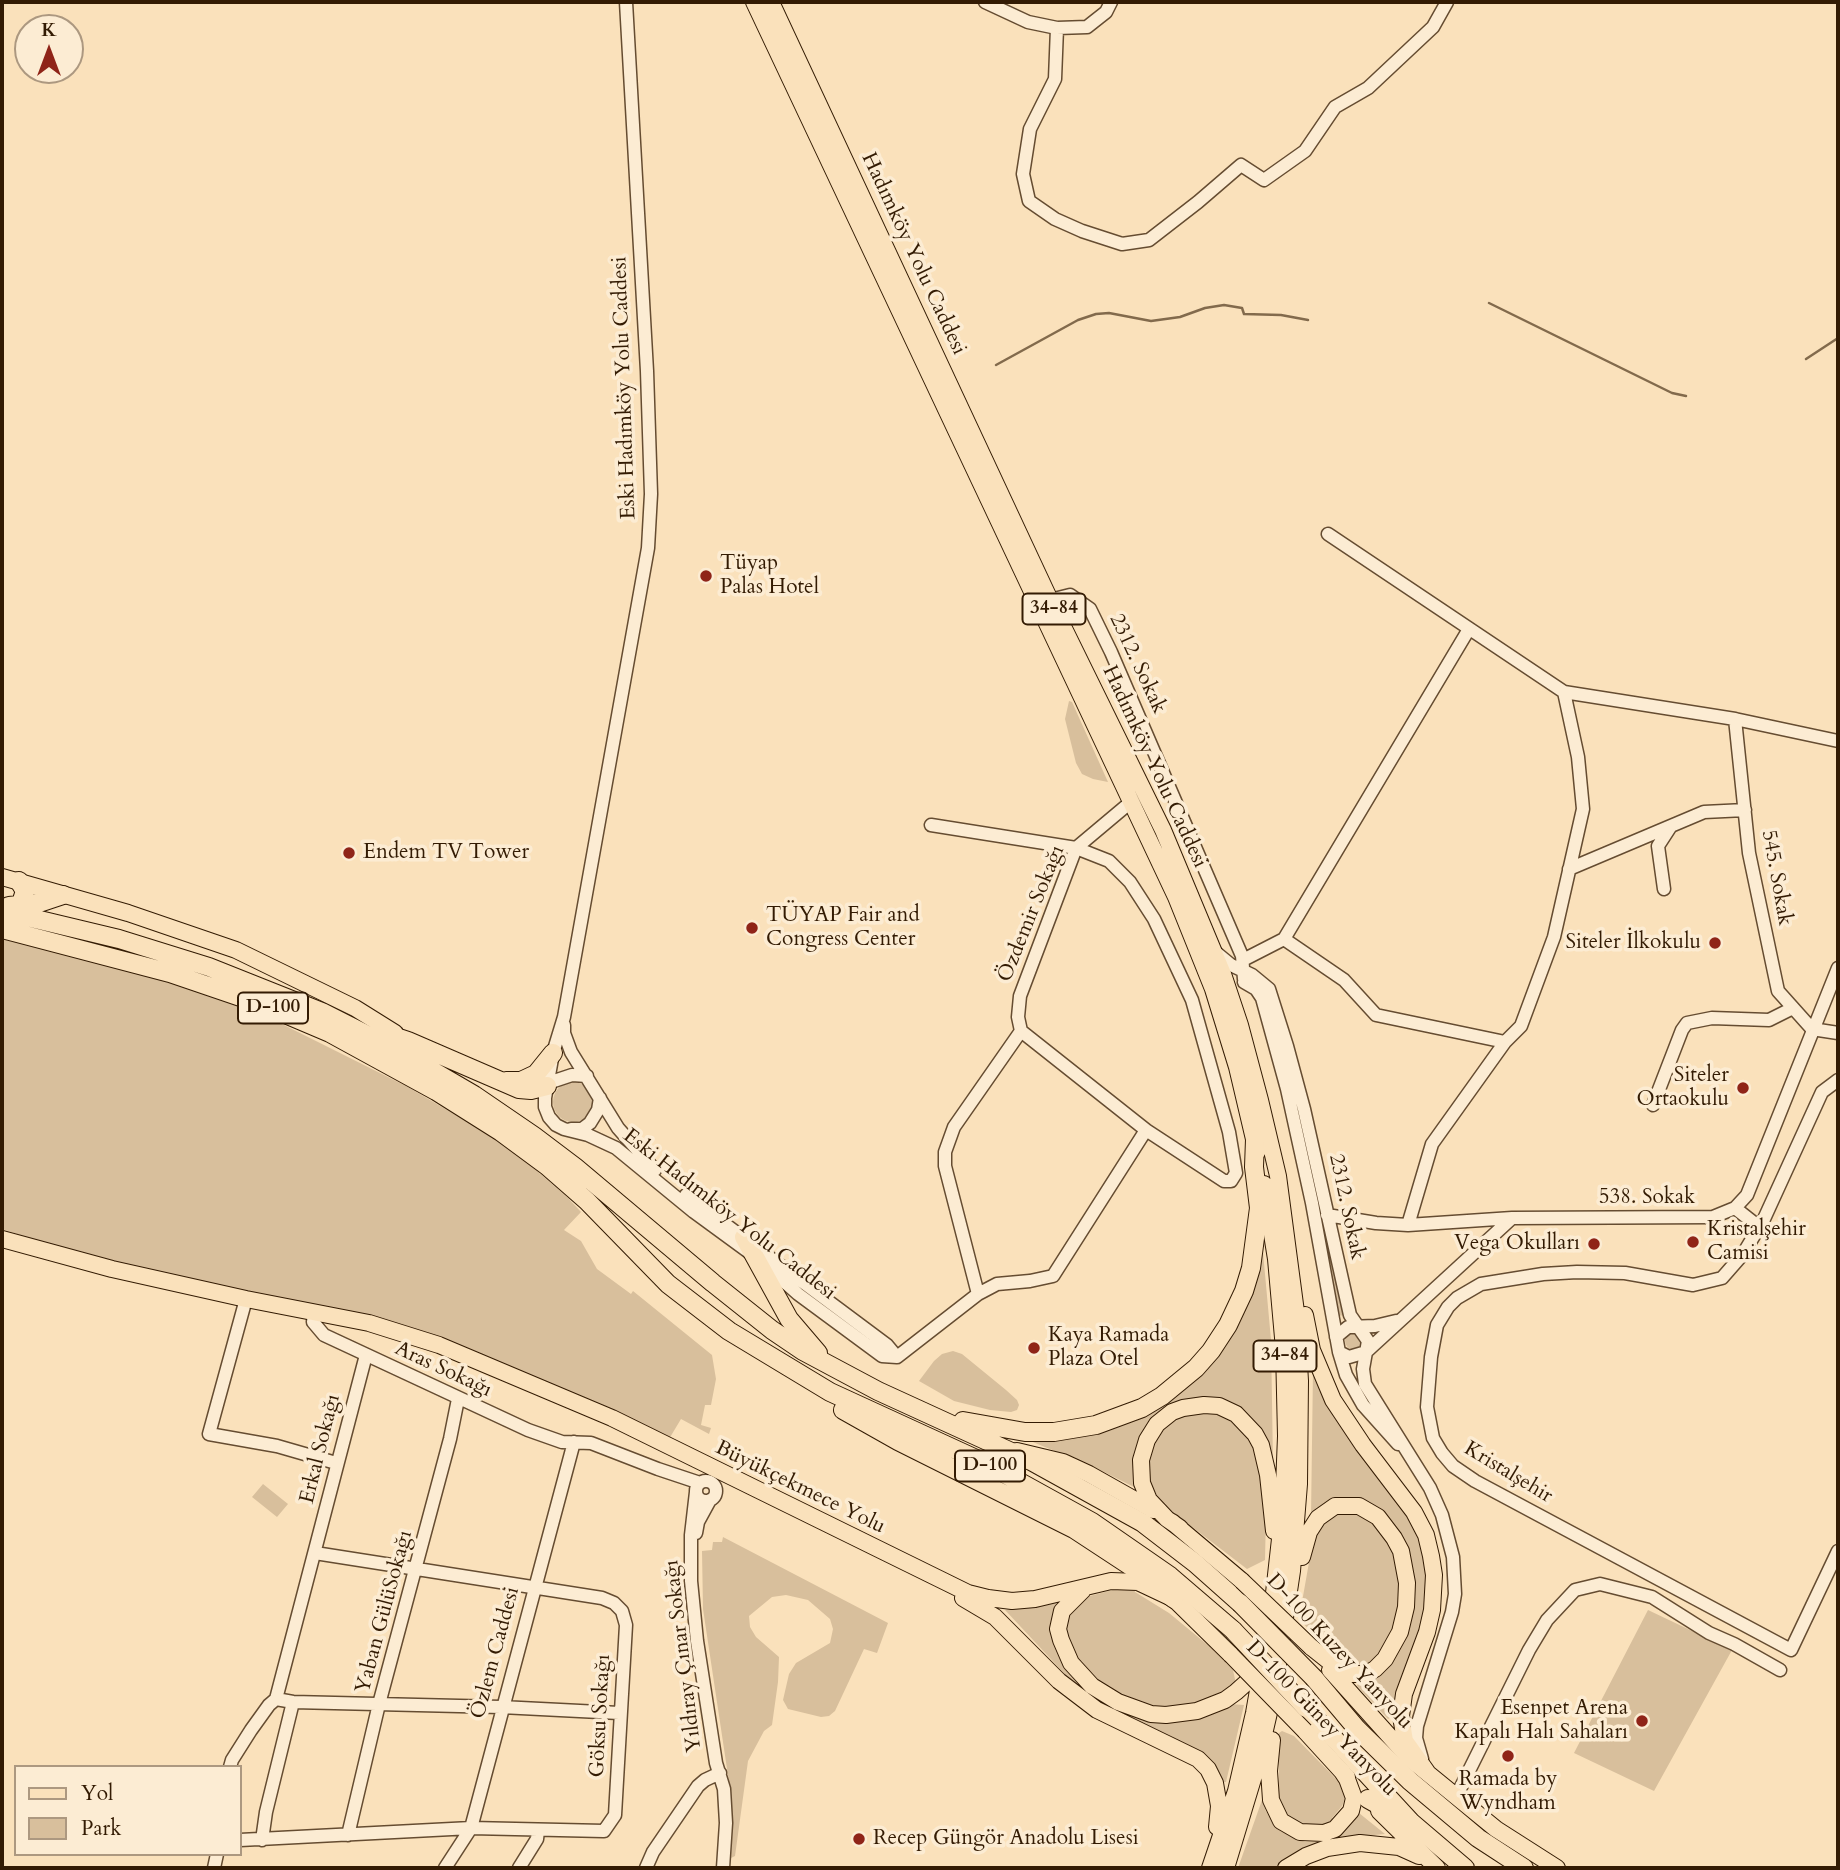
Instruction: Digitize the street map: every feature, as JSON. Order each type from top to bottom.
[{"type":"highway","points":[[10,879],[25,891],[20,906]]},
{"type":"highway","points":[[2,909],[39,903],[63,895]]},
{"type":"highway","name":"D-100","points":[[2,909],[119,939],[282,995],[335,1018],[505,1114],[575,1167],[772,1330],[829,1366],[1031,1461],[1143,1523],[1195,1563],[1240,1603],[1314,1678],[1357,1729],[1404,1775],[1478,1838],[1524,1868]]},
{"type":"highway","name":"D-100","points":[[2,929],[170,973],[305,1021],[395,1068],[474,1114],[547,1166],[587,1201],[668,1284],[729,1331],[831,1392],[987,1464],[1072,1510],[1122,1541],[1170,1576],[1233,1630],[1411,1822],[1464,1868]]},
{"type":"highway","points":[[335,1018],[408,1041],[519,1089],[531,1090],[548,1085]]},
{"type":"highway","points":[[497,1080],[513,1082],[528,1079],[542,1069],[553,1052]]},
{"type":"highway","points":[[922,1412],[1025,1432],[1066,1431],[1118,1418],[1142,1408],[1172,1389],[1211,1351],[1228,1325],[1244,1291],[1251,1268],[1259,1218],[1254,1167],[1255,1139]]},
{"type":"highway","points":[[744,1237],[789,1320],[829,1366]]},
{"type":"highway","points":[[729,1331],[739,1343],[781,1376],[898,1441],[1074,1529],[1144,1575],[1174,1599]]},
{"type":"highway","points":[[1368,1799],[1384,1808],[1426,1845],[1464,1868]]},
{"type":"main road","name":"Hadımköy Yolu Caddesi","points":[[754,2],[1132,801],[1176,897],[1213,989],[1255,1139],[1273,1238],[1284,1349],[1285,1480],[1277,1576]]},
{"type":"main road","name":"Hadımköy Yolu Caddesi","points":[[771,2],[1050,600],[1163,830],[1214,950],[1237,1017],[1268,1133],[1287,1233],[1298,1334],[1301,1432],[1296,1536],[1288,1603]]},
{"type":"main road","points":[[10,879],[128,913],[236,950],[355,1008],[408,1041],[474,1095]]},
{"type":"main road","points":[[1287,1233],[1295,1254],[1308,1330],[1319,1370],[1345,1419],[1414,1512],[1426,1535],[1434,1575],[1432,1610],[1427,1632],[1404,1695],[1401,1716],[1405,1741],[1427,1772]]},
{"type":"main road","name":"Büyükçekmece Yolu","points":[[2,1239],[69,1259],[380,1326],[452,1350],[612,1418],[914,1567]]},
{"type":"main road","points":[[1180,1528],[1167,1519],[1146,1494],[1140,1471],[1143,1448],[1150,1432],[1172,1412],[1194,1405],[1219,1406],[1236,1414],[1246,1423],[1261,1445],[1271,1494],[1277,1576]]},
{"type":"main road","name":"D-100 Kuzey Yanyolu","points":[[1005,1449],[1038,1454],[1089,1474],[1137,1500],[1180,1528],[1242,1581],[1311,1647],[1409,1758],[1496,1829],[1557,1868]]},
{"type":"main road","points":[[1288,1603],[1298,1583],[1306,1542],[1318,1518],[1335,1506],[1347,1505],[1368,1510],[1387,1525],[1401,1551],[1407,1583],[1404,1620],[1395,1644],[1375,1669],[1355,1675],[1336,1669],[1311,1647]]},
{"type":"main road","points":[[914,1567],[947,1590],[995,1617],[1059,1681],[1097,1710],[1198,1759],[1208,1769],[1219,1796],[1219,1815],[1210,1868]]},
{"type":"main road","name":"D-100 Güney Yanyolu","points":[[914,1567],[968,1592],[1012,1601],[1035,1599],[1118,1580],[1138,1582],[1174,1599],[1435,1866]]},
{"type":"main road","name":"34-84","points":[[1267,1644],[1277,1576]]},
{"type":"main road","points":[[1088,1586],[1069,1601],[1059,1620],[1058,1629],[1065,1651],[1092,1686],[1139,1711],[1166,1716],[1182,1714],[1225,1700],[1254,1673],[1267,1644]]},
{"type":"main road","name":"34-84","points":[[1270,1711],[1288,1603]]},
{"type":"main road","points":[[1210,1868],[1236,1791],[1267,1644]]},
{"type":"main road","points":[[1270,1711],[1272,1729],[1269,1786],[1275,1811],[1281,1821],[1300,1832],[1314,1834],[1335,1829],[1351,1811],[1354,1798],[1341,1770]]},
{"type":"main road","points":[[1226,1868],[1270,1711]]},
{"type":"main road","points":[[1286,1868],[1327,1848],[1360,1843],[1399,1847],[1435,1866]]},
{"type":"street","name":"Eski Hadımköy Yolu Caddesi","points":[[626,2],[647,371],[651,494],[648,548],[564,1017],[553,1052],[545,1107],[549,1117],[564,1129],[571,1129],[616,1148],[697,1209],[798,1294],[882,1356],[897,1357]]},
{"type":"street","points":[[985,2],[1028,22],[1057,28],[1087,27],[1106,12],[1111,2]]},
{"type":"street","points":[[1057,28],[1055,79],[1030,129],[1023,174],[1029,201],[1055,219],[1082,232],[1122,244],[1149,240],[1241,165],[1264,180],[1305,151],[1335,107],[1368,88],[1433,27],[1447,2]]},
{"type":"street","points":[[1328,534],[1564,692],[1735,719],[1838,741]]},
{"type":"street","name":"2312. Sokak","points":[[1050,600],[1070,594],[1090,609],[1140,717],[1244,971],[1262,998],[1287,1089],[1312,1203],[1339,1352],[1348,1381],[1363,1405],[1390,1438],[1406,1451]]},
{"type":"street","points":[[1237,1017],[1236,986],[1244,971],[1284,939],[1469,629]]},
{"type":"street","points":[[1408,1225],[1432,1144],[1505,1042],[1521,1026],[1554,937],[1583,809],[1578,757],[1564,692]]},
{"type":"street","name":"545. Sokak","points":[[1735,719],[1749,853],[1778,991],[1812,1029]]},
{"type":"street","name":"Özdemir Sokağı","points":[[1021,1031],[1017,1017],[1020,996],[1076,848],[1132,801]]},
{"type":"street","points":[[1569,869],[1704,812],[1745,810]]},
{"type":"street","points":[[931,825],[1076,848],[1109,861],[1130,882],[1154,919],[1189,993],[1229,1132],[1236,1173],[1231,1181],[1218,1177],[1146,1130],[1021,1031],[954,1127],[945,1152],[945,1166],[978,1294]]},
{"type":"street","points":[[1664,889],[1658,846],[1671,826]]},
{"type":"street","points":[[1284,939],[1344,980],[1376,1014],[1505,1042]]},
{"type":"street","name":"2312. Sokak","points":[[1214,950],[1231,965],[1263,982],[1269,989],[1318,1166],[1350,1315],[1368,1341],[1363,1369],[1365,1384],[1430,1488],[1442,1515],[1453,1557],[1455,1574],[1452,1612],[1417,1726],[1416,1738],[1427,1772]]},
{"type":"street","points":[[1759,1227],[1735,1208],[1747,1195],[1838,968]]},
{"type":"street","points":[[1653,1105],[1687,1023],[1712,1018],[1769,1020],[1793,1008]]},
{"type":"street","name":"Eski Hadımköy Yolu Caddesi","points":[[564,1017],[564,1033],[571,1052],[618,1128],[666,1181],[697,1209],[744,1237],[812,1287],[887,1345],[897,1357]]},
{"type":"street","points":[[1812,1029],[1838,1033]]},
{"type":"street","points":[[548,1085],[572,1075],[587,1076]]},
{"type":"street","name":"Kristalşehir","points":[[1838,1080],[1822,1092],[1759,1227],[1744,1254],[1722,1278],[1693,1285],[1625,1273],[1577,1272],[1481,1284],[1448,1307],[1437,1325],[1428,1384],[1428,1419],[1433,1438],[1453,1466],[1791,1650],[1838,1551]]},
{"type":"street","points":[[571,1129],[582,1129],[590,1123],[598,1110],[600,1098]]},
{"type":"street","points":[[897,1357],[978,1294],[997,1284],[1053,1276],[1146,1130]]},
{"type":"street","name":"538. Sokak","points":[[1327,1215],[1408,1225],[1512,1218],[1713,1217],[1735,1208]]},
{"type":"street","points":[[1339,1352],[1349,1357],[1366,1352],[1512,1218]]},
{"type":"street","points":[[798,1294],[812,1287]]},
{"type":"street","points":[[246,1299],[209,1434],[277,1446],[337,1464]]},
{"type":"street","name":"Aras Sokağı","points":[[314,1312],[313,1322],[324,1335],[458,1399],[548,1439],[591,1443],[699,1486]]},
{"type":"street","points":[[1336,1337],[1344,1329],[1375,1326],[1399,1319]]},
{"type":"street","name":"Erkal Sokağı","points":[[276,1699],[366,1355]]},
{"type":"street","name":"Yaban GülüSokağı","points":[[348,1835],[458,1399]]},
{"type":"street","name":"Özlem Caddesi","points":[[445,1868],[471,1828],[574,1442]]},
{"type":"street","name":"Yıldıray Çınar Sokağı","points":[[699,1461],[696,1573],[705,1659],[724,1789],[726,1823],[723,1868]]},
{"type":"street","name":"Yıldıray Çınar Sokağı","points":[[699,1510],[729,1475]]},
{"type":"street","points":[[699,1486],[713,1485],[713,1496]]},
{"type":"street","points":[[316,1553],[534,1588]]},
{"type":"street","points":[[1456,1797],[1529,1650],[1547,1620],[1575,1590],[1600,1584],[1652,1597],[1709,1633],[1780,1670]]},
{"type":"street","name":"Göksu Sokağı","points":[[534,1588],[602,1598],[614,1603],[622,1611],[626,1625],[615,1815],[604,1831],[538,1831]]},
{"type":"street","points":[[231,1765],[251,1730],[276,1699],[293,1702],[620,1713]]},
{"type":"street","points":[[262,1840],[293,1702]]},
{"type":"street","points":[[646,1868],[653,1852],[698,1786],[720,1773]]},
{"type":"street","points":[[242,1840],[471,1828],[538,1831],[537,1839],[519,1868]]},
{"type":"green space","points":[[1069,701],[1072,702],[1108,782],[1082,774],[1076,763],[1065,719]]},
{"type":"green space","points":[[2,939],[184,985],[262,1014],[406,1086],[490,1135],[521,1157],[581,1212],[564,1230],[581,1241],[597,1269],[631,1294],[633,1291],[712,1355],[716,1379],[711,1405],[705,1405],[701,1425],[711,1428],[709,1434],[681,1419],[669,1439],[466,1350],[99,1261],[2,1229]]},
{"type":"green space","points":[[573,1082],[581,1083],[587,1088],[592,1094],[592,1110],[587,1116],[581,1121],[573,1122],[565,1121],[559,1116],[554,1110],[553,1102],[554,1094],[559,1088],[565,1083]]},
{"type":"green space","points":[[1325,1237],[1333,1268],[1345,1315],[1338,1316]]},
{"type":"green space","points":[[1261,1249],[1271,1340],[1273,1463],[1256,1425],[1184,1401],[1136,1461],[1136,1488],[1096,1468],[1023,1438],[1047,1439],[1193,1381]]},
{"type":"green space","points":[[1354,1332],[1360,1335],[1363,1341],[1360,1347],[1354,1350],[1348,1347],[1345,1341],[1348,1335]]},
{"type":"green space","points":[[953,1351],[962,1354],[1017,1400],[1017,1410],[990,1410],[954,1401],[919,1381],[934,1361],[942,1354]]},
{"type":"green space","points":[[1313,1370],[1414,1526],[1422,1547],[1427,1571],[1427,1596],[1422,1622],[1396,1699],[1393,1716],[1388,1719],[1357,1686],[1359,1681],[1398,1648],[1401,1539],[1340,1498],[1322,1505],[1311,1516]]},
{"type":"green space","points":[[1208,1410],[1228,1416],[1242,1427],[1260,1458],[1266,1514],[1265,1560],[1247,1569],[1161,1503],[1147,1477],[1146,1467],[1154,1438],[1175,1417]]},
{"type":"green space","points":[[263,1484],[288,1504],[277,1517],[252,1497]]},
{"type":"green space","points":[[1349,1509],[1371,1516],[1397,1556],[1402,1593],[1390,1639],[1372,1663],[1362,1668],[1350,1667],[1338,1660],[1299,1619],[1314,1534],[1326,1517]]},
{"type":"green space","points":[[723,1537],[888,1623],[877,1653],[864,1649],[835,1711],[829,1716],[821,1717],[788,1709],[783,1700],[789,1674],[796,1663],[830,1643],[833,1629],[830,1619],[808,1600],[786,1595],[772,1597],[749,1616],[750,1627],[756,1637],[779,1657],[778,1682],[772,1725],[764,1731],[748,1761],[735,1856],[731,1858],[732,1802],[703,1609],[702,1551],[712,1550],[713,1542],[722,1542]]},
{"type":"green space","points":[[1120,1588],[1134,1588],[1135,1592],[1169,1613],[1209,1646],[1233,1670],[1236,1684],[1226,1691],[1177,1710],[1135,1704],[1088,1675],[1077,1659],[1064,1627],[1070,1611],[1086,1597]]},
{"type":"green space","points":[[1060,1601],[1051,1623],[1056,1646],[1137,1717],[1230,1704],[1244,1705],[1226,1782],[1219,1783],[1077,1687],[1005,1610]]},
{"type":"green space","name":"Esenpet Arena Kapalı Halı Sahaları","points":[[1648,1610],[1732,1650],[1654,1791],[1574,1753]]},
{"type":"green space","points":[[1282,1731],[1294,1736],[1343,1786],[1346,1796],[1342,1806],[1332,1818],[1333,1821],[1324,1826],[1307,1828],[1290,1821],[1279,1806],[1279,1733]]},
{"type":"green space","points":[[1262,1800],[1280,1831],[1305,1842],[1321,1842],[1274,1868],[1238,1868]]},
{"type":"green space","points":[[1359,1813],[1385,1834],[1331,1839],[1342,1832]]},
{"type":"waterway","points":[[1489,303],[1672,393],[1686,396]]},
{"type":"waterway","points":[[996,365],[1078,320],[1096,314],[1109,313],[1151,321],[1180,317],[1205,308],[1224,305],[1242,308],[1244,314],[1281,315],[1308,320]]},
{"type":"waterway","points":[[1806,359],[1838,338]]},
{"type":"place","name":"Tüyap Palas Hotel","points":[[706,576]]},
{"type":"place","name":"Endem TV Tower","points":[[349,853]]},
{"type":"place","name":"TÜYAP Fair and Congress Center","points":[[752,928]]},
{"type":"place","name":"Siteler İlkokulu","points":[[1715,943]]},
{"type":"place","name":"Siteler Ortaokulu","points":[[1743,1088]]},
{"type":"place","name":"Kristalşehir Camisi","points":[[1693,1242]]},
{"type":"place","name":"Vega Okulları","points":[[1594,1244]]},
{"type":"place","name":"Kaya Ramada Plaza Otel","points":[[1034,1348]]},
{"type":"place","name":"Esenpet Arena Kapalı Halı Sahaları","points":[[1642,1721]]},
{"type":"place","name":"Ramada by Wyndham","points":[[1508,1756]]},
{"type":"place","name":"Recep Güngör Anadolu Lisesi","points":[[859,1839]]}]
